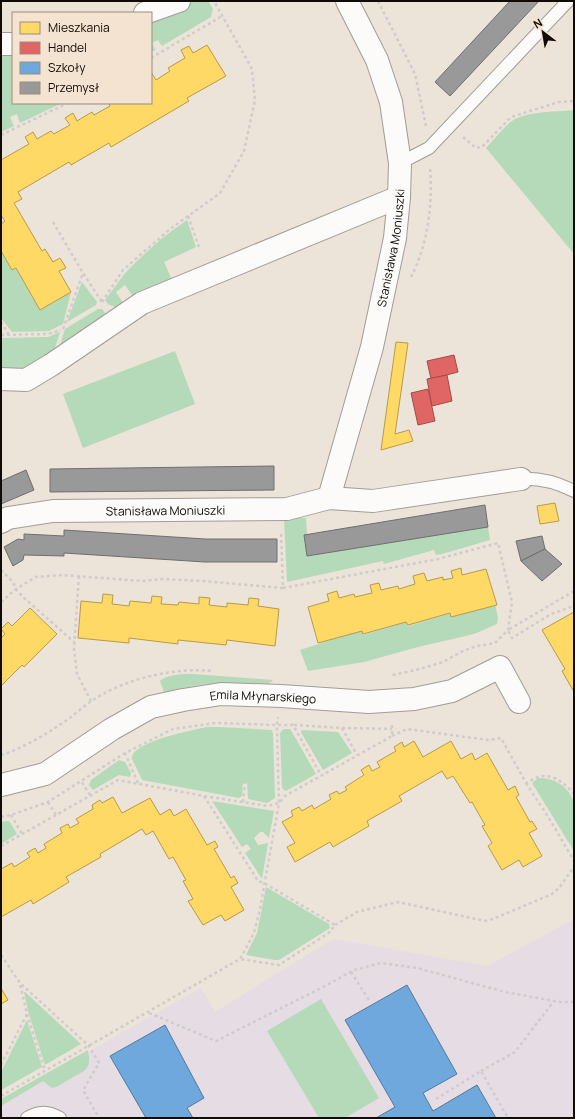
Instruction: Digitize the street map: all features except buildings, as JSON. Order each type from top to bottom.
[{"type":"street","points":[[150,12],[179,1]]},
{"type":"street","name":"Stanisława Moniuszki","points":[[329,498],[372,348],[395,238],[400,197],[400,163],[391,102],[377,60],[347,1]]},
{"type":"street","points":[[1,44],[12,44]]},
{"type":"street","points":[[1,379],[26,380],[51,365],[142,303],[400,197]]},
{"type":"street","name":"Stanisława Moniuszki","points":[[1,522],[8,518],[53,511],[287,509],[329,498],[373,501],[521,479]]},
{"type":"street","name":"Emila Młynarskiego","points":[[1,785],[45,774],[112,729],[151,707],[183,700],[221,694],[281,696],[369,702],[414,699],[452,691],[500,667],[519,702]]},
{"type":"lane","points":[[400,163],[429,148],[568,1]]},
{"type":"lane","points":[[521,479],[534,479],[548,482],[574,491]]},
{"type":"lane","points":[[26,1118],[39,1112],[52,1113],[60,1118]]},
{"type":"path","points":[[98,309],[123,270],[170,229],[220,193],[244,151],[255,100],[252,69],[214,1]]},
{"type":"path","points":[[378,1],[416,74],[423,106],[431,170]]},
{"type":"path","points":[[152,57],[222,16]]},
{"type":"path","points":[[451,125],[476,148],[482,147],[511,117],[559,102],[574,101]]},
{"type":"path","points":[[1,135],[66,104]]},
{"type":"path","points":[[188,216],[199,247]]},
{"type":"path","points":[[53,222],[102,302]]},
{"type":"path","points":[[51,365],[83,273]]},
{"type":"path","points":[[1,322],[8,335]]},
{"type":"path","points":[[1,335],[48,334],[63,329],[69,325]]},
{"type":"path","points":[[280,509],[283,588]]},
{"type":"path","points":[[1,602],[16,589],[36,577],[63,575],[142,580],[162,579],[283,588],[438,559],[498,543],[512,602],[508,630],[512,638],[551,614],[574,606]]},
{"type":"path","points":[[1,570],[13,582],[16,589],[22,596],[74,642]]},
{"type":"path","points":[[79,576],[74,649],[77,674],[91,701]]},
{"type":"path","points":[[392,736],[393,675],[443,662],[463,651],[478,646],[495,643],[508,630],[574,591]]},
{"type":"path","points":[[1,755],[61,725],[91,701],[118,688],[152,675],[198,670],[220,672]]},
{"type":"path","points":[[1,1096],[240,959],[254,933],[279,803],[277,726],[281,696]]},
{"type":"path","points":[[1,817],[48,802],[125,752],[173,729],[216,723],[392,729]]},
{"type":"path","points":[[293,725],[321,775]]},
{"type":"path","points":[[342,728],[357,755]]},
{"type":"path","points":[[1,846],[118,780],[268,806],[279,803],[285,796],[321,775],[407,729],[488,740],[501,738],[526,783],[574,861]]},
{"type":"path","points":[[125,752],[138,783]]},
{"type":"path","points":[[526,783],[538,777],[548,776],[559,780],[574,794]]},
{"type":"path","points":[[81,781],[90,795]]},
{"type":"path","points":[[243,802],[245,783]]},
{"type":"path","points":[[204,796],[258,882],[264,883],[335,925]]},
{"type":"path","points":[[48,802],[56,815]]},
{"type":"path","points":[[11,815],[22,834]]},
{"type":"path","points":[[240,959],[279,965],[330,932],[335,925],[357,912],[398,902],[485,921],[493,919],[552,894],[559,888],[574,867]]},
{"type":"path","points":[[1,955],[20,983],[89,1046],[99,1063],[83,1090],[99,1118]]},
{"type":"path","points":[[148,1013],[216,1041],[351,972],[381,963],[417,968],[505,992],[554,1001],[574,1002]]},
{"type":"path","points":[[351,972],[369,1000]]},
{"type":"path","points":[[20,983],[27,1014],[45,1071]]},
{"type":"path","points":[[436,1099],[515,1052],[554,1001]]},
{"type":"path","points":[[1,1065],[27,1014]]},
{"type":"path","points":[[481,1071],[508,1118]]},
{"type":"shaded area","points":[[574,919],[574,1118],[1,1118],[1,1101],[201,988],[215,1012],[333,939],[488,966]]},
{"type":"green space","points":[[194,1],[208,1],[213,9],[211,17],[162,46],[158,40],[152,43],[152,18]]},
{"type":"green space","points":[[152,43],[155,50],[152,52]]},
{"type":"green space","points":[[1,51],[12,51],[12,104],[60,104],[20,123],[17,114],[10,117],[14,126],[1,132]]},
{"type":"green space","points":[[574,110],[574,254],[486,148],[504,128],[521,116],[536,113]]},
{"type":"green space","points":[[187,220],[196,247],[164,262],[173,282],[135,299],[125,285],[116,292],[125,306],[120,309],[108,304],[105,300],[126,272],[161,239]]},
{"type":"green space","points":[[1,251],[12,270],[16,268],[40,310],[71,292],[63,324],[49,331],[12,332],[1,318]]},
{"type":"green space","points":[[82,282],[97,302],[96,305],[67,322]]},
{"type":"green space","points":[[98,309],[102,309],[108,317],[58,351],[65,329]]},
{"type":"green space","points":[[60,332],[53,354],[26,370],[1,368],[1,338],[48,337]]},
{"type":"green space","points":[[175,351],[195,404],[83,448],[63,394]]},
{"type":"green space","points":[[284,518],[306,518],[307,535],[304,536],[308,556],[488,527],[490,540],[442,554],[436,555],[434,550],[384,564],[383,561],[287,582]]},
{"type":"green space","points":[[495,604],[498,618],[497,624],[474,634],[418,647],[364,662],[308,671],[300,650],[361,630],[363,635],[407,622],[408,626],[451,613],[452,617]]},
{"type":"green space","points":[[184,674],[273,680],[270,683],[261,685],[218,683],[164,692],[160,681],[162,679],[168,676]]},
{"type":"green space","points":[[207,727],[272,730],[275,798],[267,803],[248,799],[247,783],[243,783],[242,796],[239,798],[142,780],[132,759],[134,753],[141,747],[151,742],[177,734]]},
{"type":"green space","points":[[284,729],[290,729],[316,774],[286,791],[282,787],[280,733]]},
{"type":"green space","points":[[301,731],[338,732],[352,753],[323,770],[302,734]]},
{"type":"green space","points":[[119,760],[125,762],[131,773],[130,777],[119,775],[93,790],[89,785],[91,780]]},
{"type":"green space","points":[[538,778],[549,779],[564,786],[573,800],[574,851],[532,783]]},
{"type":"green space","points":[[212,801],[274,811],[269,838],[263,832],[260,832],[254,838],[258,845],[268,843],[262,879],[245,853],[251,849],[247,844],[242,847]]},
{"type":"green space","points":[[8,821],[17,834],[1,844],[1,822]]},
{"type":"green space","points":[[266,887],[329,924],[330,928],[279,960],[246,955],[257,933]]},
{"type":"green space","points":[[24,992],[81,1044],[45,1065],[28,1011]]},
{"type":"green space","points":[[321,999],[379,1098],[345,1118],[319,1118],[267,1031]]},
{"type":"green space","points":[[27,1020],[42,1067],[1,1090],[1,1072]]},
{"type":"green space","points":[[88,1050],[89,1064],[84,1071],[52,1088],[43,1081],[1,1106],[1,1099]]}]
